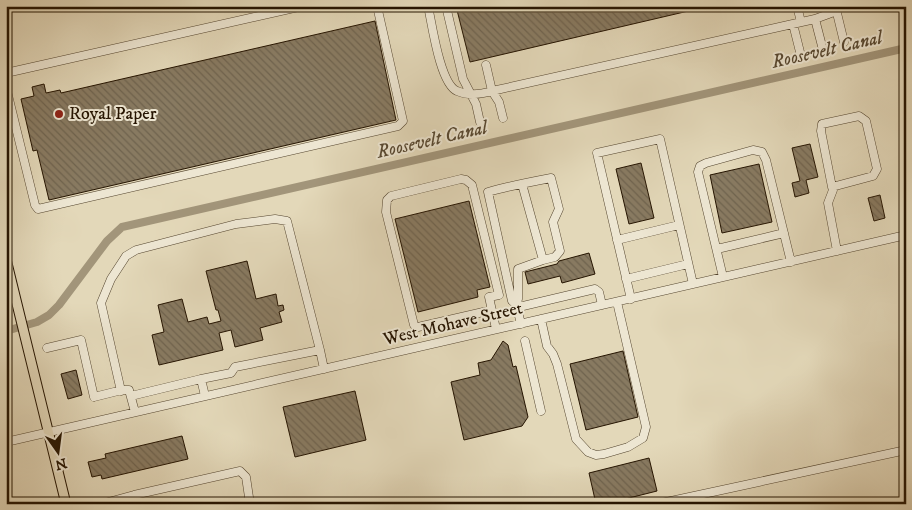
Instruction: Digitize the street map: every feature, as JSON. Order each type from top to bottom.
[{"type":"main road","points":[[6,259],[66,504]]},
{"type":"street","points":[[6,73],[302,6]]},
{"type":"street","points":[[6,87],[35,205],[38,210],[398,126],[403,121],[377,6]]},
{"type":"street","points":[[428,6],[440,63],[447,80],[456,91],[470,94],[492,91],[815,19],[827,15],[838,8],[844,42]]},
{"type":"street","points":[[446,6],[463,79],[476,104],[480,122]]},
{"type":"street","points":[[798,6],[801,22]]},
{"type":"street","points":[[825,6],[827,15]]},
{"type":"street","points":[[815,19],[822,46]]},
{"type":"street","points":[[793,24],[800,52]]},
{"type":"street","points":[[486,65],[492,91],[499,102],[503,118]]},
{"type":"street","points":[[832,187],[874,176],[877,169],[866,120],[859,116],[822,124],[821,131],[832,187],[833,190],[828,203],[837,251]]},
{"type":"street","points":[[631,298],[597,154],[660,139],[693,284]]},
{"type":"street","points":[[723,277],[698,172],[700,166],[706,163],[753,150],[762,152],[766,160],[791,262]]},
{"type":"street","points":[[521,324],[516,304],[518,299],[518,269],[555,257],[560,251],[553,222],[559,209],[551,178],[522,184],[488,192],[512,301],[516,304],[523,306],[595,289],[598,292],[602,305]]},
{"type":"street","points":[[492,310],[418,327],[414,324],[386,212],[387,200],[392,196],[461,179],[466,180],[472,185],[499,294],[488,297],[492,310],[496,329]]},
{"type":"street","points":[[522,184],[543,260]]},
{"type":"street","points":[[121,391],[100,302],[111,279],[126,256],[136,250],[236,224],[275,219],[287,222],[324,369]]},
{"type":"street","points":[[617,240],[680,225]]},
{"type":"street","points":[[717,249],[784,233]]},
{"type":"street","name":"West Mohave Street","points":[[6,442],[906,235]]},
{"type":"street","points":[[626,279],[688,264]]},
{"type":"street","points":[[541,319],[547,346],[557,364],[576,439],[588,452],[596,455],[604,454],[637,443],[643,438],[646,427],[617,302]]},
{"type":"street","points":[[47,348],[81,340],[94,397],[129,390],[134,412]]},
{"type":"street","points":[[525,341],[540,410]]},
{"type":"street","points":[[131,396],[232,373],[235,367],[321,353]]},
{"type":"street","points":[[201,379],[205,396]]},
{"type":"street","points":[[657,504],[906,450]]},
{"type":"street","points":[[101,504],[134,494],[240,472],[246,477],[250,504]]},
{"type":"building","points":[[456,6],[697,6],[697,9],[470,62]]},
{"type":"building","points":[[375,21],[396,120],[49,200],[37,150],[33,151],[21,99],[34,96],[32,87],[44,84],[46,93],[60,90],[61,93]]},
{"type":"building","points":[[810,144],[818,177],[806,180],[809,193],[795,197],[792,183],[800,181],[792,148]]},
{"type":"building","points":[[641,163],[654,218],[629,224],[616,169]]},
{"type":"building","points":[[759,164],[772,222],[722,233],[710,175]]},
{"type":"building","points":[[880,195],[885,218],[874,221],[868,198]]},
{"type":"building","points":[[469,201],[490,287],[477,290],[478,297],[418,312],[395,219]]},
{"type":"building","points":[[589,253],[595,274],[562,283],[560,276],[528,284],[525,272]]},
{"type":"building","points":[[247,261],[256,299],[276,294],[278,306],[283,305],[284,310],[279,312],[282,322],[260,328],[263,340],[235,347],[231,330],[219,333],[223,350],[159,365],[152,335],[164,332],[158,305],[182,299],[188,322],[207,317],[209,324],[221,321],[218,310],[216,310],[206,271]]},
{"type":"building","points":[[503,341],[508,345],[513,367],[516,366],[528,417],[522,426],[464,440],[451,382],[480,375],[478,363],[491,360]]},
{"type":"building","points":[[623,351],[638,417],[586,430],[570,364]]},
{"type":"building","points":[[76,370],[82,395],[68,399],[61,374]]},
{"type":"building","points":[[355,391],[366,440],[295,457],[283,407]]},
{"type":"building","points":[[182,436],[188,459],[102,479],[101,475],[92,477],[88,462],[106,458],[105,454]]},
{"type":"building","points":[[649,458],[657,491],[605,504],[596,504],[589,473]]},
{"type":"waterway","name":"Roosevelt Canal","points":[[6,331],[37,322],[49,315],[59,305],[107,241],[122,227],[906,48]]},
{"type":"place","name":"Royal Paper","points":[[59,114]]}]
